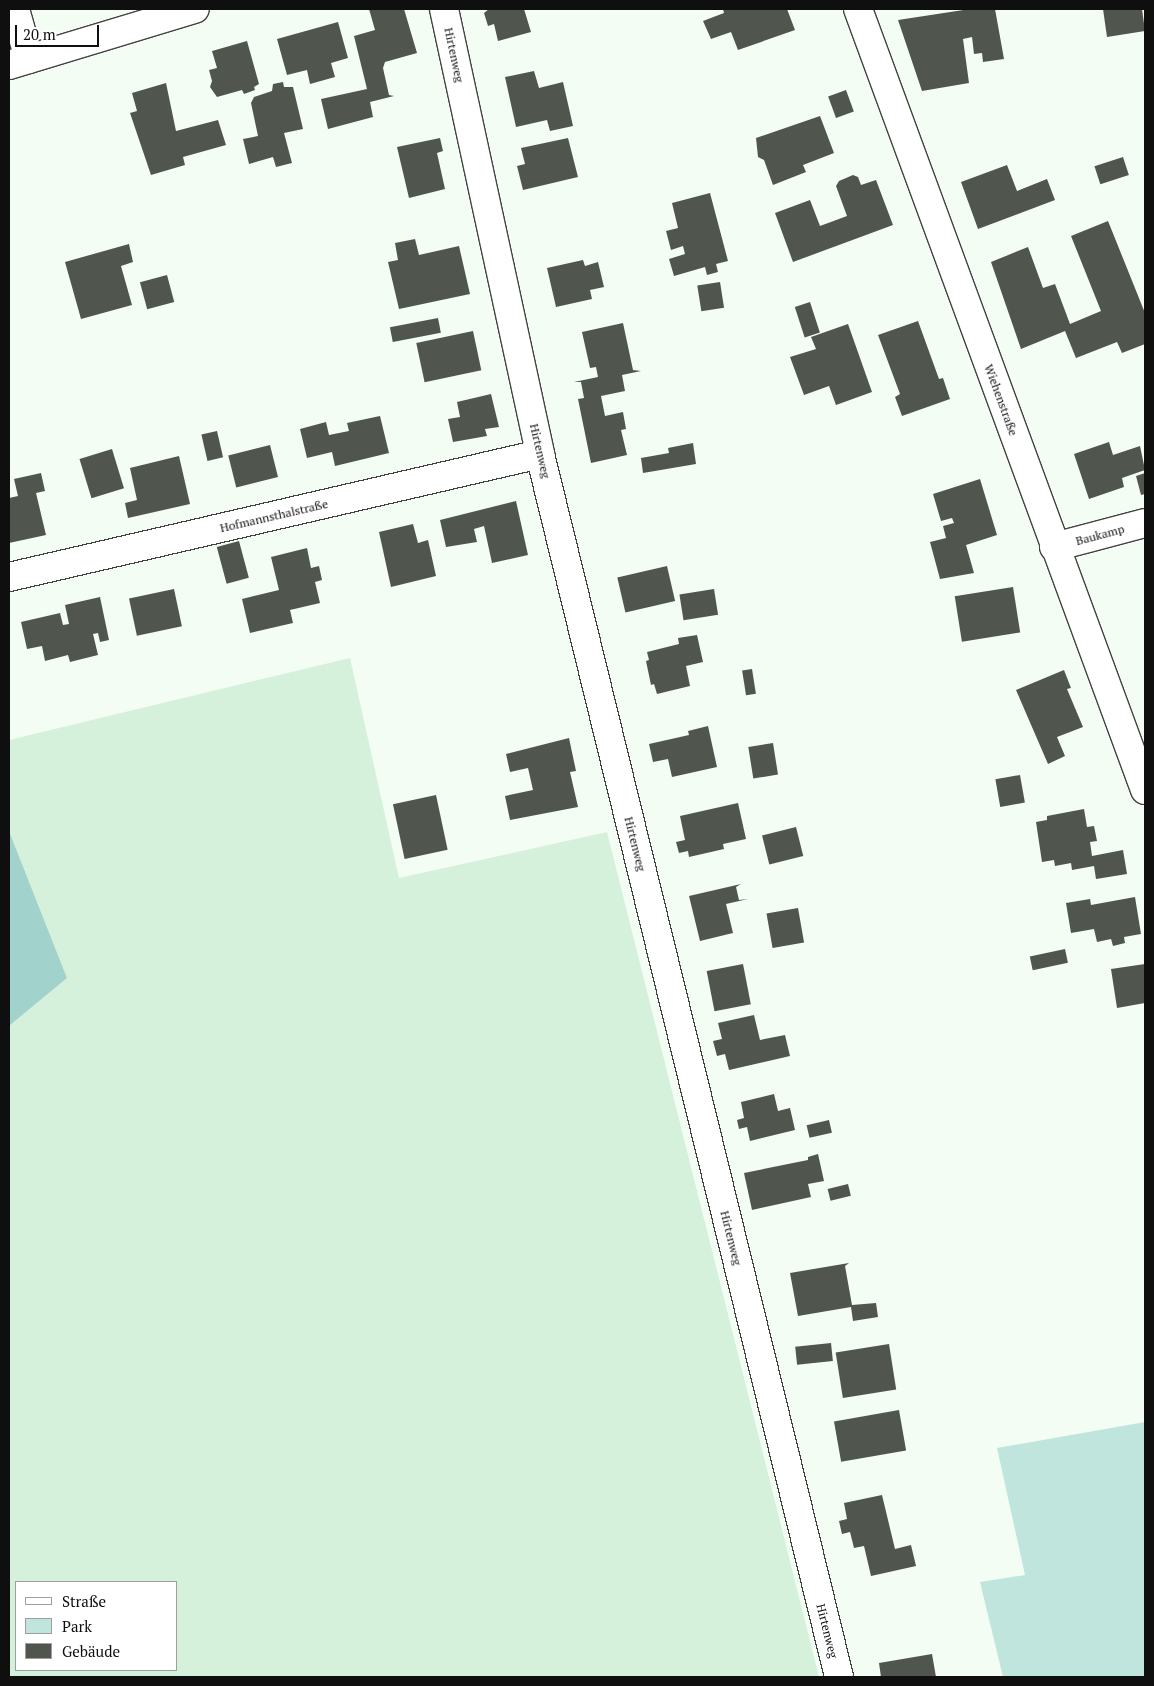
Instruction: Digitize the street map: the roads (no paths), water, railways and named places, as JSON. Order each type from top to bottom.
[{"type":"street","points":[[15,9],[19,62],[195,9]]},
{"type":"street","name":"Hirtenweg","points":[[444,9],[540,454],[839,1677]]},
{"type":"street","name":"Wiehenstraße","points":[[858,9],[1054,547],[1145,790]]},
{"type":"street","name":"Hofmannsthalstraße","points":[[9,578],[540,454]]},
{"type":"street","name":"Baukamp","points":[[1054,547],[1145,523]]}]
